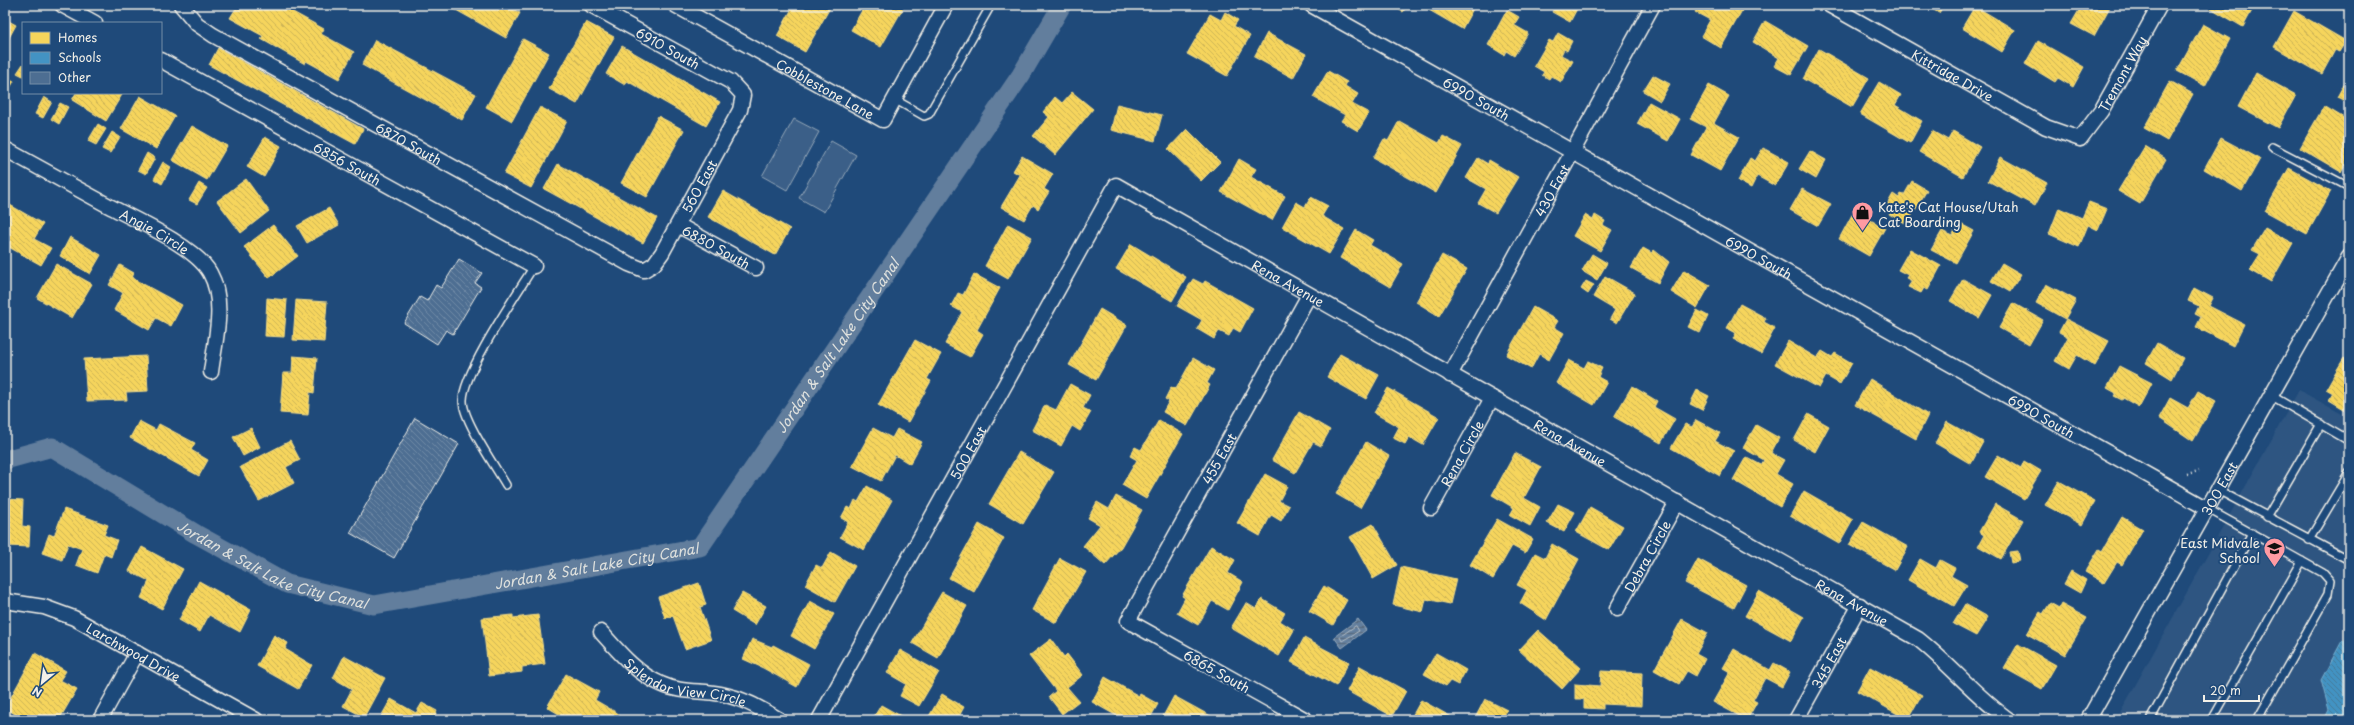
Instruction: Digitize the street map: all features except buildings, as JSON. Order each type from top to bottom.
[{"type":"street","points":[[62,5],[93,22]]},
{"type":"street","name":"6870 South","points":[[181,5],[197,24],[213,35],[622,260],[644,270]]},
{"type":"street","name":"6910 South","points":[[591,5],[731,82],[743,95]]},
{"type":"street","name":"Cobblestone Lane","points":[[675,5],[883,120],[946,5]]},
{"type":"street","name":"6990 South","points":[[1311,5],[2208,509]]},
{"type":"street","name":"430 East","points":[[1450,375],[1653,5]]},
{"type":"street","name":"Kittridge Drive","points":[[1829,5],[2046,127],[2080,139]]},
{"type":"street","name":"Tremont Way","points":[[2080,139],[2102,111],[2160,5]]},
{"type":"street","name":"6856 South","points":[[162,61],[534,266]]},
{"type":"street","name":"560 East","points":[[644,270],[654,264],[678,225],[740,110],[743,95]]},
{"type":"street","name":"Angie Circle","points":[[5,149],[140,222],[199,258],[210,273],[216,290],[218,311],[211,372]]},
{"type":"street","name":"Rena Avenue","points":[[1116,185],[1918,639],[1942,657],[1988,703],[2009,720]]},
{"type":"street","name":"500 East","points":[[819,720],[1116,185]]},
{"type":"street","name":"6880 South","points":[[678,225],[756,268]]},
{"type":"street","name":"300 East","points":[[2088,720],[2349,257]]},
{"type":"street","name":"455 East","points":[[1128,621],[1309,295]]},
{"type":"street","name":"Rena Circle","points":[[1431,508],[1492,398]]},
{"type":"street","name":"Debra Circle","points":[[1617,609],[1677,502]]},
{"type":"street","name":"Larchwood Drive","points":[[5,602],[44,607],[74,618],[256,720]]},
{"type":"street","name":"345 East","points":[[1796,720],[1860,605]]},
{"type":"street","name":"6865 South","points":[[1128,621],[1306,720]]},
{"type":"street","name":"Splendor View Circle","points":[[601,632],[629,663],[645,676],[661,685],[678,690],[734,697],[780,720]]},
{"type":"street","points":[[100,720],[137,653]]},
{"type":"lane","points":[[894,99],[924,116],[929,114],[991,5]]},
{"type":"lane","points":[[2272,147],[2349,187]]},
{"type":"lane","points":[[506,485],[470,423],[462,401],[471,370],[534,266]]},
{"type":"lane","points":[[2272,396],[2349,441]]},
{"type":"lane","points":[[2267,517],[2321,424]]},
{"type":"lane","points":[[2309,540],[2349,473]]},
{"type":"lane","points":[[2218,490],[2309,540],[2349,560]]},
{"type":"lane","points":[[2208,509],[2323,573],[2330,581],[2328,594],[2257,720]]},
{"type":"lane","points":[[2150,720],[2252,534]]},
{"type":"lane","points":[[2212,720],[2302,561]]},
{"type":"path","points":[[2187,474],[2199,471]]},
{"type":"shaded area","points":[[794,119],[819,132],[787,190],[762,176]]},
{"type":"shaded area","points":[[831,141],[856,155],[824,212],[799,198]]},
{"type":"shaded area","name":"East Midvale School","points":[[2299,390],[2349,418],[2349,720],[2116,720]]},
{"type":"water","points":[[1358,619],[1366,630],[1342,648],[1334,637]]},
{"type":"waterway","name":"Jordan & Salt Lake City Canal","points":[[5,460],[52,447],[196,534],[287,584],[374,605],[700,547],[1021,75],[1062,5]]},
{"type":"place","name":"Kate's Cat House/Utah Cat Boarding","points":[[1863,232]]},
{"type":"place","name":"East Midvale School","points":[[2275,568]]}]
